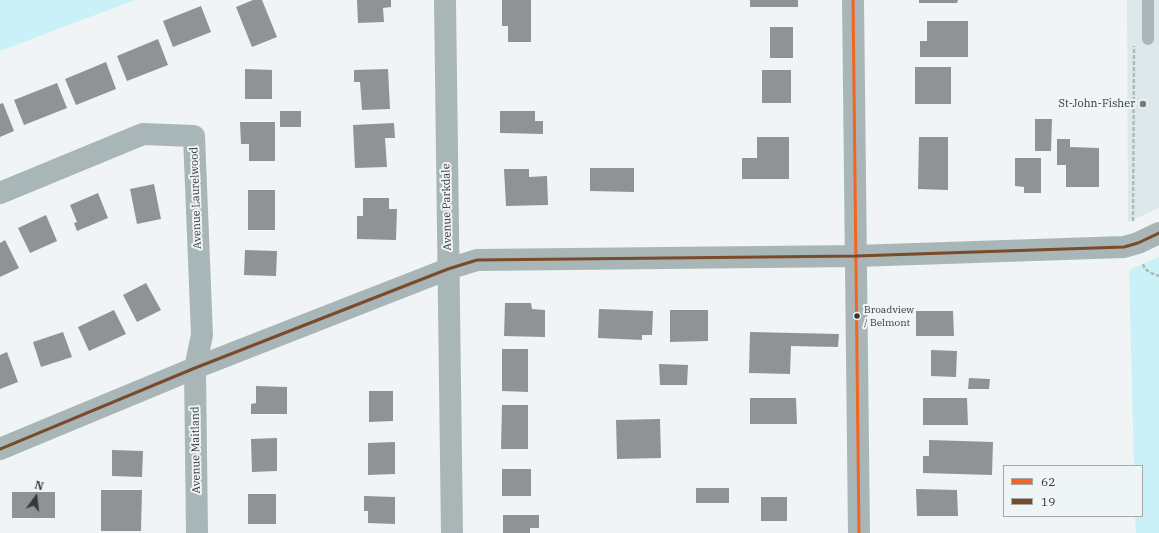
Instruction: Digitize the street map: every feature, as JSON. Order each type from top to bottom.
[{"type":"street","name":"Avenue Parkdale","points":[[445,0],[452,533]]},
{"type":"street","points":[[852,0],[859,533]]},
{"type":"street","name":"Avenue Laurelwood","points":[[0,192],[143,134],[194,136],[202,336],[195,368]]},
{"type":"street","points":[[0,449],[195,368],[448,269],[477,260],[856,256],[1124,247],[1138,243],[1159,233]]},
{"type":"street","name":"Avenue Maitland","points":[[195,368],[197,533]]},
{"type":"lane","points":[[1148,0],[1148,39]]},
{"type":"path","points":[[1133,222],[1134,40]]},
{"type":"path","points":[[1142,261],[1145,268],[1151,273],[1159,276]]},
{"type":"shaded area","points":[[0,0],[135,0],[0,51]]},
{"type":"shaded area","name":"St-John-Fisher","points":[[1127,0],[1159,0],[1159,208],[1128,222]]},
{"type":"shaded area","points":[[1159,257],[1159,533],[1136,533],[1135,517],[1143,517],[1143,465],[1134,465],[1129,270]]},
{"type":"building","points":[[253,0],[262,0],[277,37],[252,47],[236,7]]},
{"type":"building","points":[[357,0],[391,0],[391,7],[383,8],[384,22],[358,23]]},
{"type":"building","points":[[502,0],[531,0],[531,42],[508,42],[508,26],[502,26]]},
{"type":"building","points":[[750,0],[798,0],[798,7],[750,7]]},
{"type":"building","points":[[919,0],[958,0],[957,3],[919,3]]},
{"type":"building","points":[[201,6],[211,32],[173,47],[163,21]]},
{"type":"building","points":[[927,21],[968,21],[968,57],[920,57],[920,41],[927,41]]},
{"type":"building","points":[[770,27],[793,27],[793,58],[770,58]]},
{"type":"building","points":[[158,39],[168,65],[127,81],[117,56]]},
{"type":"building","points":[[106,62],[116,89],[76,105],[65,79]]},
{"type":"building","points":[[915,67],[951,67],[951,104],[915,104]]},
{"type":"building","points":[[245,69],[272,70],[272,99],[245,99]]},
{"type":"building","points":[[388,69],[390,109],[362,110],[360,82],[354,82],[354,70]]},
{"type":"building","points":[[762,70],[791,70],[791,103],[762,103]]},
{"type":"building","points":[[57,83],[67,108],[24,125],[14,100]]},
{"type":"building","points":[[3,103],[14,131],[0,137],[0,104]]},
{"type":"building","points":[[280,111],[301,111],[301,127],[280,127]]},
{"type":"building","points":[[500,111],[535,111],[535,121],[543,121],[543,134],[500,133]]},
{"type":"building","points":[[1035,119],[1052,119],[1051,151],[1035,151]]},
{"type":"building","points":[[240,122],[275,122],[275,161],[249,161],[249,144],[241,144]]},
{"type":"building","points":[[394,123],[395,138],[385,138],[387,167],[355,168],[353,125]]},
{"type":"building","points":[[757,137],[789,137],[789,179],[742,179],[742,158],[757,158]]},
{"type":"building","points":[[919,137],[948,137],[948,190],[918,189]]},
{"type":"building","points":[[1057,139],[1070,139],[1070,147],[1099,148],[1099,187],[1066,187],[1066,165],[1057,165]]},
{"type":"building","points":[[1015,158],[1041,158],[1041,193],[1024,193],[1024,187],[1015,186]]},
{"type":"building","points":[[590,168],[634,168],[634,192],[590,191]]},
{"type":"building","points":[[504,169],[529,169],[529,177],[547,176],[548,205],[506,206]]},
{"type":"building","points":[[154,184],[161,219],[137,224],[130,189]]},
{"type":"building","points":[[248,190],[275,190],[275,230],[248,230]]},
{"type":"building","points":[[98,193],[108,218],[77,231],[74,223],[77,222],[70,205]]},
{"type":"building","points":[[363,198],[389,198],[389,209],[397,209],[396,240],[357,239],[357,216],[363,216]]},
{"type":"building","points":[[46,215],[57,241],[30,253],[18,228]]},
{"type":"building","points":[[5,240],[19,268],[0,277],[0,243]]},
{"type":"building","points":[[245,250],[277,251],[276,276],[244,275]]},
{"type":"building","points":[[146,283],[161,310],[137,322],[123,295]]},
{"type":"building","points":[[505,303],[531,303],[532,309],[545,310],[545,337],[504,336]]},
{"type":"building","points":[[599,309],[653,311],[652,335],[642,335],[642,340],[598,338]]},
{"type":"building","points":[[114,310],[126,334],[89,351],[78,327]]},
{"type":"building","points":[[670,310],[708,310],[708,341],[670,342]]},
{"type":"building","points":[[916,311],[953,311],[954,336],[916,336]]},
{"type":"building","points":[[63,332],[72,357],[41,367],[33,342]]},
{"type":"building","points":[[750,332],[839,334],[838,347],[791,346],[790,374],[749,373]]},
{"type":"building","points":[[502,349],[528,349],[528,392],[502,391]]},
{"type":"building","points":[[931,350],[957,351],[956,377],[931,376]]},
{"type":"building","points":[[7,352],[18,382],[0,389],[0,355]]},
{"type":"building","points":[[659,364],[688,365],[687,385],[660,385]]},
{"type":"building","points":[[969,378],[990,379],[989,389],[968,389]]},
{"type":"building","points":[[256,386],[287,387],[287,414],[251,414],[251,404],[256,403]]},
{"type":"building","points":[[369,391],[393,391],[393,421],[369,422]]},
{"type":"building","points":[[750,398],[796,398],[797,424],[750,424]]},
{"type":"building","points":[[923,398],[967,398],[968,425],[923,425]]},
{"type":"building","points":[[502,405],[528,405],[528,449],[501,449]]},
{"type":"building","points":[[660,419],[661,458],[617,459],[616,420]]},
{"type":"building","points":[[277,438],[277,471],[252,472],[251,439]]},
{"type":"building","points":[[929,440],[993,442],[992,475],[923,473],[923,456],[929,456]]},
{"type":"building","points":[[395,442],[395,474],[368,475],[368,443]]},
{"type":"building","points":[[112,450],[143,451],[142,477],[112,476]]},
{"type":"building","points":[[502,469],[531,469],[531,496],[502,496]]},
{"type":"building","points":[[696,488],[729,488],[729,503],[696,503]]},
{"type":"building","points":[[916,489],[957,490],[958,516],[917,516]]},
{"type":"building","points":[[101,490],[142,490],[141,531],[101,531]]},
{"type":"building","points":[[12,492],[55,492],[55,518],[12,518]]},
{"type":"building","points":[[248,494],[276,494],[276,524],[248,524]]},
{"type":"building","points":[[364,496],[395,497],[395,524],[368,523],[368,511],[364,511]]},
{"type":"building","points":[[761,497],[787,497],[787,521],[761,521]]},
{"type":"building","points":[[503,515],[539,515],[539,528],[530,528],[530,533],[503,533]]},
{"type":"transit line","name":"62","points":[[853,0],[859,533]]},
{"type":"transit line","name":"19","points":[[0,449],[195,368],[448,269],[477,260],[856,256],[1124,247],[1138,243],[1159,233]]},
{"type":"place","name":"St-John-Fisher","points":[[1143,104]]},
{"type":"place","name":"Broadview / Belmont","points":[[857,316]]}]
